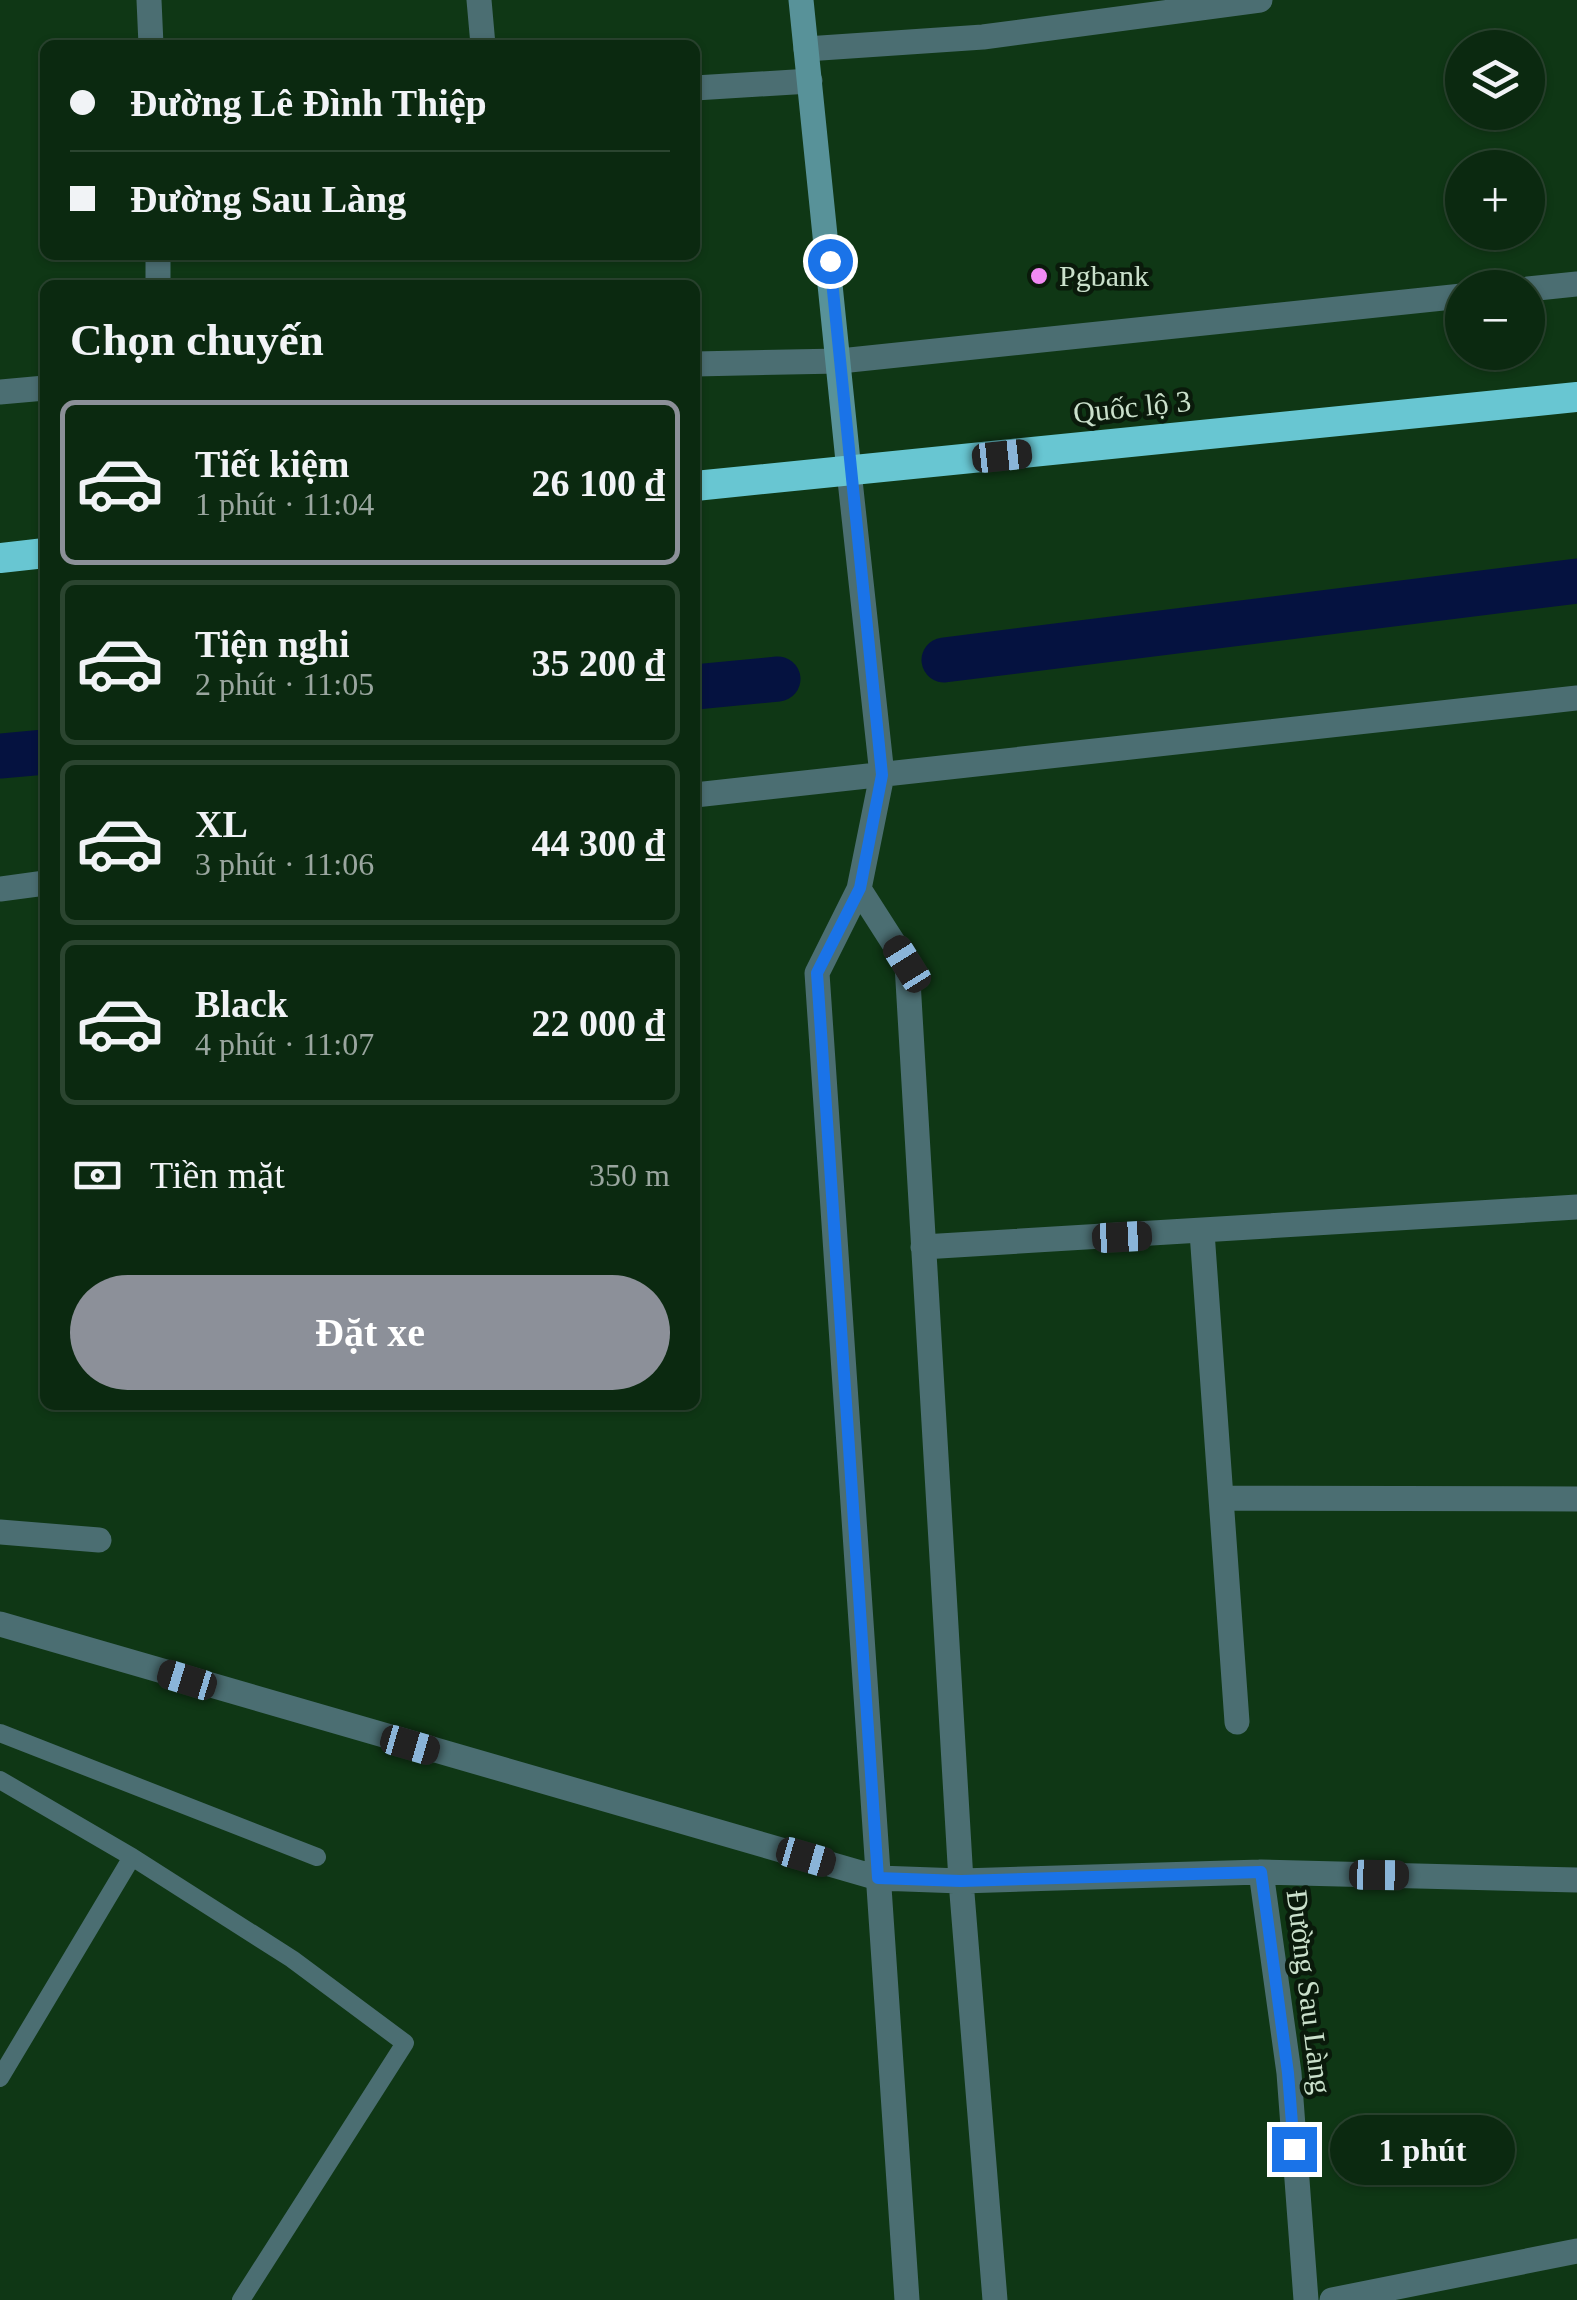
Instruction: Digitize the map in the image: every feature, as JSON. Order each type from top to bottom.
[{"type":"highway","name":"Quốc lộ 3","points":[[700,486],[1577,398]]},
{"type":"highway","points":[[0,558],[40,554]]},
{"type":"street","points":[[149,0],[152,40]]},
{"type":"street","points":[[479,0],[483,40]]},
{"type":"street","points":[[801,0],[882,775],[860,888],[817,973],[907,2300]]},
{"type":"street","points":[[806,48],[984,37],[1260,0]]},
{"type":"street","points":[[700,88],[810,82]]},
{"type":"street","points":[[1545,287],[1577,284]]},
{"type":"street","points":[[700,364],[840,360],[1445,298]]},
{"type":"street","points":[[0,392],[40,388]]},
{"type":"street","points":[[700,795],[1577,698]]},
{"type":"street","points":[[0,889],[40,884]]},
{"type":"street","points":[[860,888],[907,964],[961,1881],[995,2300]]},
{"type":"street","points":[[923,1247],[1577,1208]]},
{"type":"street","points":[[1202,1232],[1238,1722]]},
{"type":"street","points":[[1221,1498],[1577,1499]]},
{"type":"street","points":[[0,1532],[99,1540]]},
{"type":"street","points":[[0,1624],[878,1878],[961,1881],[1261,1872],[1577,1880]]},
{"type":"street","name":"Đường Sau Làng","points":[[1261,1872],[1288,2073],[1306,2300]]},
{"type":"street","points":[[1332,2300],[1577,2251]]},
{"type":"lane","points":[[0,1732],[316,1857]]},
{"type":"lane","points":[[0,1780],[132,1857],[292,1959],[404,2043],[241,2300]]},
{"type":"lane","points":[[0,2078],[132,1857]]},
{"type":"waterway","points":[[944,660],[1577,581]]},
{"type":"waterway","points":[[700,687],[778,679]]},
{"type":"waterway","points":[[0,756],[40,752]]},
{"type":"place","name":"Pgbank","points":[[1039,276]]},
{"type":"route","points":[[830,261],[882,775],[860,888],[817,973],[878,1878],[961,1881],[1261,1872],[1288,2073],[1294,2149]]}]
